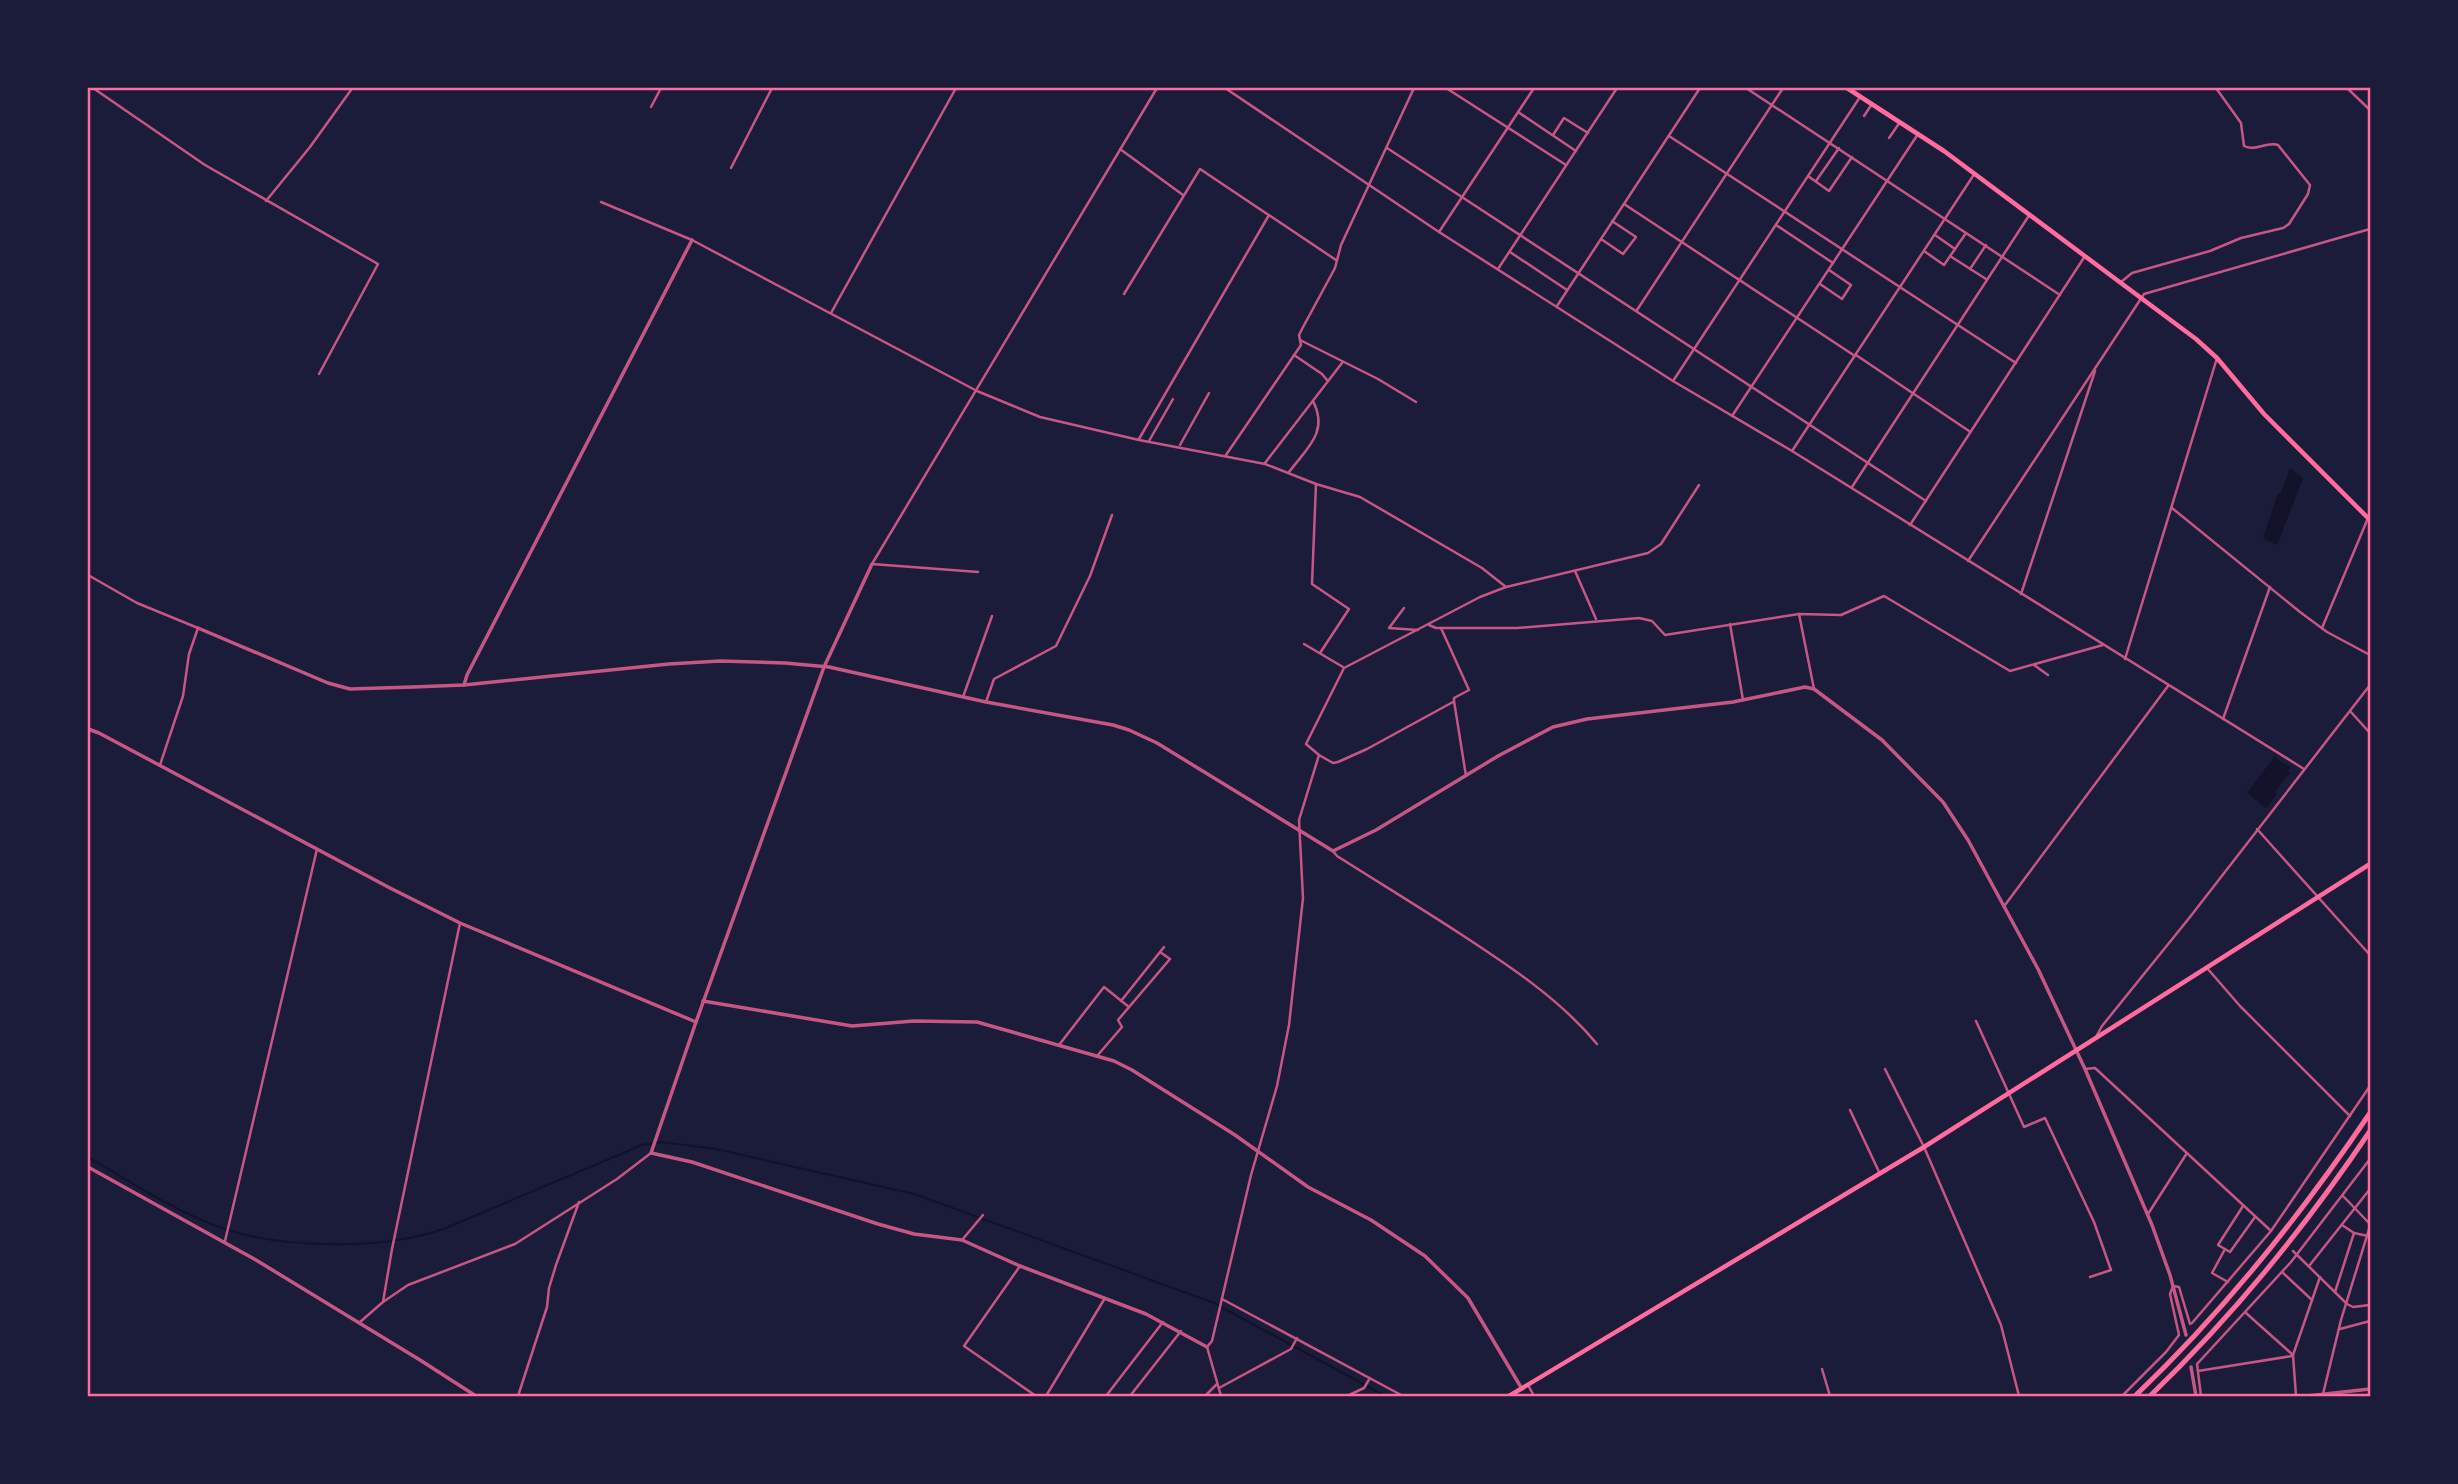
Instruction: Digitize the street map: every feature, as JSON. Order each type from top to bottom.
[{"type":"highway","points":[[2135,1396],[2177,1355],[2254,1269],[2307,1203],[2371,1113]]},
{"type":"highway","points":[[2150,1396],[2262,1276],[2308,1219],[2371,1131]]},
{"type":"main road","points":[[1847,88],[1975,173],[2185,330],[2217,358],[2264,414],[2369,519]]},
{"type":"main road","points":[[1509,1396],[1924,1147],[2371,864]]},
{"type":"street","points":[[93,88],[205,166],[379,264],[319,374]]},
{"type":"street","points":[[651,107],[661,88]]},
{"type":"street","points":[[731,168],[772,88]]},
{"type":"street","points":[[831,313],[956,88]]},
{"type":"street","points":[[359,1324],[383,1302],[420,1279],[515,1244],[625,1174],[652,1150],[824,667],[872,565],[929,465],[977,391],[1157,88]]},
{"type":"street","points":[[1225,88],[1438,232],[1674,381],[1792,451],[2304,769]]},
{"type":"street","points":[[1226,455],[1301,345],[1302,329],[1335,268],[1340,245],[1414,88]]},
{"type":"street","points":[[1446,88],[1566,165]]},
{"type":"street","points":[[1438,232],[1534,88]]},
{"type":"street","points":[[1498,269],[1617,88]]},
{"type":"street","points":[[1557,306],[1700,88]]},
{"type":"street","points":[[1746,88],[2060,295]]},
{"type":"street","points":[[1636,311],[1783,88]]},
{"type":"street","points":[[2121,282],[2132,273],[2210,251],[2241,238],[2283,228],[2292,221],[2308,194],[2308,182],[2278,145],[2251,148],[2244,146],[2242,123],[2216,88]]},
{"type":"street","points":[[2347,88],[2370,109]]},
{"type":"street","points":[[266,201],[310,147],[351,90]]},
{"type":"street","points":[[1674,381],[1861,97]]},
{"type":"street","points":[[1864,116],[1872,104]]},
{"type":"street","points":[[1518,112],[1576,151]]},
{"type":"street","points":[[1553,135],[1564,117],[1588,133]]},
{"type":"street","points":[[1889,138],[1900,122]]},
{"type":"street","points":[[1732,416],[1918,134]]},
{"type":"street","points":[[1669,136],[2016,363]]},
{"type":"street","points":[[1387,148],[1926,501]]},
{"type":"street","points":[[1816,181],[1839,148]]},
{"type":"street","points":[[1120,149],[1184,195]]},
{"type":"street","points":[[1808,176],[1829,191],[1852,157]]},
{"type":"street","points":[[1124,295],[1199,169],[1336,260]]},
{"type":"street","points":[[1792,451],[1975,173]]},
{"type":"street","points":[[601,202],[692,240],[977,391],[1040,417],[1139,440],[1265,464],[1373,503],[1482,568],[1506,587]]},
{"type":"street","points":[[1624,204],[1970,431]]},
{"type":"street","points":[[1851,488],[2030,214]]},
{"type":"street","points":[[1139,440],[1269,215]]},
{"type":"street","points":[[1601,239],[1623,254],[1636,237],[1612,221]]},
{"type":"street","points":[[1776,225],[1833,263]]},
{"type":"street","points":[[1968,561],[2144,294],[2371,229]]},
{"type":"street","points":[[1924,251],[1944,265],[1966,233]]},
{"type":"street","points":[[1935,234],[1955,249]]},
{"type":"street","points":[[464,685],[501,606],[692,240]]},
{"type":"street","points":[[1970,269],[1986,245]]},
{"type":"street","points":[[1510,252],[1567,290]]},
{"type":"street","points":[[1950,256],[1987,280]]},
{"type":"street","points":[[1910,525],[2085,256]]},
{"type":"street","points":[[1820,284],[1842,299],[1851,285],[1829,270]]},
{"type":"street","points":[[1300,340],[1378,379],[1416,402]]},
{"type":"street","points":[[1294,355],[1328,381]]},
{"type":"street","points":[[2124,659],[2217,358]]},
{"type":"street","points":[[1265,464],[1342,363]]},
{"type":"street","points":[[2021,594],[2096,367]]},
{"type":"street","points":[[1179,446],[1209,393]]},
{"type":"street","points":[[1149,441],[1173,399]]},
{"type":"street","points":[[1289,472],[1317,433],[1320,418],[1313,401]]},
{"type":"street","points":[[1316,484],[1312,584],[1349,609],[1320,653]]},
{"type":"street","points":[[1441,628],[1469,690],[1367,749],[1338,762],[1333,763],[1306,744],[1344,667],[1480,597],[1506,587],[1648,553],[1661,544],[1699,485]]},
{"type":"street","points":[[2172,508],[2322,628],[2371,655]]},
{"type":"street","points":[[986,702],[994,679],[1056,646],[1090,576],[1112,515]]},
{"type":"street","points":[[2322,628],[2369,519]]},
{"type":"street","points":[[872,565],[978,572]]},
{"type":"street","points":[[1575,571],[1597,620]]},
{"type":"street","points":[[88,575],[137,603],[328,683],[350,689],[464,685],[669,663],[720,661],[824,667],[986,702],[1113,725],[1144,736],[1390,887],[1532,984],[1597,1044]]},
{"type":"street","points":[[2223,719],[2270,587]]},
{"type":"street","points":[[1429,625],[1441,628],[1517,628],[1648,618],[1665,635],[1799,614],[1841,615],[1884,596],[2008,671],[2103,645]]},
{"type":"street","points":[[1404,608],[1389,628],[1419,630]]},
{"type":"street","points":[[1799,614],[1814,689]]},
{"type":"street","points":[[962,697],[992,616]]},
{"type":"street","points":[[1730,624],[1743,700]]},
{"type":"street","points":[[160,765],[183,695],[190,654],[198,628]]},
{"type":"street","points":[[1304,644],[1344,667]]},
{"type":"street","points":[[2033,664],[2048,675]]},
{"type":"street","points":[[2094,1040],[2102,1026],[2371,685]]},
{"type":"street","points":[[2004,906],[2168,686]]},
{"type":"street","points":[[1333,851],[1376,830],[1538,734],[1563,724],[1743,700],[1805,687],[1814,689],[1882,740],[1943,802],[1962,830],[2038,969],[2085,1069],[2147,1214],[2174,1286],[2186,1335]]},
{"type":"street","points":[[1454,701],[1466,776]]},
{"type":"street","points":[[2350,710],[2371,733]]},
{"type":"street","points":[[88,729],[460,923],[696,1022]]},
{"type":"street","points":[[1208,1347],[1212,1341],[1257,1152],[1277,1086],[1295,984],[1303,898],[1299,832],[1301,810],[1319,755]]},
{"type":"street","points":[[2257,829],[2371,955]]},
{"type":"street","points":[[225,1243],[317,849]]},
{"type":"street","points":[[383,1302],[391,1249],[460,923]]},
{"type":"street","points":[[1121,1001],[1164,947]]},
{"type":"street","points":[[1097,1056],[1122,1027],[1118,1020],[1170,959],[1160,952]]},
{"type":"street","points":[[2207,968],[2240,1006],[2350,1116]]},
{"type":"street","points":[[1059,1045],[1104,987],[1129,1007]]},
{"type":"street","points":[[703,1001],[852,1026],[914,1021],[977,1022],[1097,1056],[1132,1070],[1308,1187],[1371,1220],[1425,1256],[1468,1298],[1522,1389]]},
{"type":"street","points":[[1976,1021],[2024,1127],[2045,1118],[2094,1222],[2111,1270],[2090,1277]]},
{"type":"street","points":[[2085,1069],[2095,1068],[2271,1231]]},
{"type":"street","points":[[1885,1069],[1924,1147],[2001,1325],[2019,1396]]},
{"type":"street","points":[[2174,1286],[2179,1287],[2190,1324],[2271,1231],[2371,1086]]},
{"type":"street","points":[[1850,1110],[1880,1174]]},
{"type":"street","points":[[652,1150],[914,1234],[962,1240],[1020,1266],[1163,1322],[1208,1347],[1221,1396]]},
{"type":"street","points":[[2147,1214],[2187,1153]]},
{"type":"street","points":[[2198,1396],[2199,1362],[2282,1272],[2371,1158]]},
{"type":"street","points":[[88,1167],[225,1243],[476,1396]]},
{"type":"street","points":[[2309,1266],[2371,1189]]},
{"type":"street","points":[[2323,1395],[2339,1329],[2369,1238],[2370,1226],[2343,1196]]},
{"type":"street","points":[[518,1396],[547,1307],[556,1265],[579,1202]]},
{"type":"street","points":[[2243,1206],[2218,1245],[2230,1252],[2255,1217]]},
{"type":"street","points":[[962,1240],[983,1215]]},
{"type":"street","points":[[2342,1225],[2369,1238]]},
{"type":"street","points":[[2336,1292],[2354,1233]]},
{"type":"street","points":[[2225,1250],[2212,1273],[2228,1282]]},
{"type":"street","points":[[2295,1252],[2347,1304],[2353,1307],[2371,1305]]},
{"type":"street","points":[[1020,1266],[964,1346],[1036,1396]]},
{"type":"street","points":[[2282,1272],[2312,1300]]},
{"type":"street","points":[[2296,1396],[2293,1355],[2320,1277]]},
{"type":"street","points":[[2122,1396],[2166,1352],[2179,1335],[2170,1294],[2174,1286]]},
{"type":"street","points":[[1046,1396],[1105,1298]]},
{"type":"street","points":[[1222,1300],[1403,1396]]},
{"type":"street","points":[[2246,1312],[2293,1355]]},
{"type":"street","points":[[2339,1329],[2371,1321]]},
{"type":"street","points":[[1106,1396],[1163,1322]]},
{"type":"street","points":[[1130,1396],[1181,1331]]},
{"type":"street","points":[[1205,1396],[1292,1348],[1297,1339]]},
{"type":"street","points":[[2198,1371],[2293,1355]]},
{"type":"street","points":[[2192,1367],[2198,1396]]},
{"type":"street","points":[[1822,1369],[1830,1396]]},
{"type":"street","points":[[1347,1396],[1364,1388],[1370,1378]]},
{"type":"street","points":[[1528,1385],[1534,1396]]},
{"type":"street","points":[[2307,1396],[2371,1389]]},
{"type":"shaded area","points":[[2290,468],[2303,478],[2277,545],[2263,538],[2278,493],[2281,493]]},
{"type":"shaded area","points":[[2275,756],[2291,767],[2288,771],[2290,773],[2275,791],[2277,794],[2266,808],[2247,793]]},
{"type":"waterway","points":[[88,1157],[172,1206],[225,1229],[277,1240],[336,1244],[395,1240],[446,1228],[642,1145],[661,1142],[716,1149],[914,1194],[1214,1303],[1385,1396]]}]
